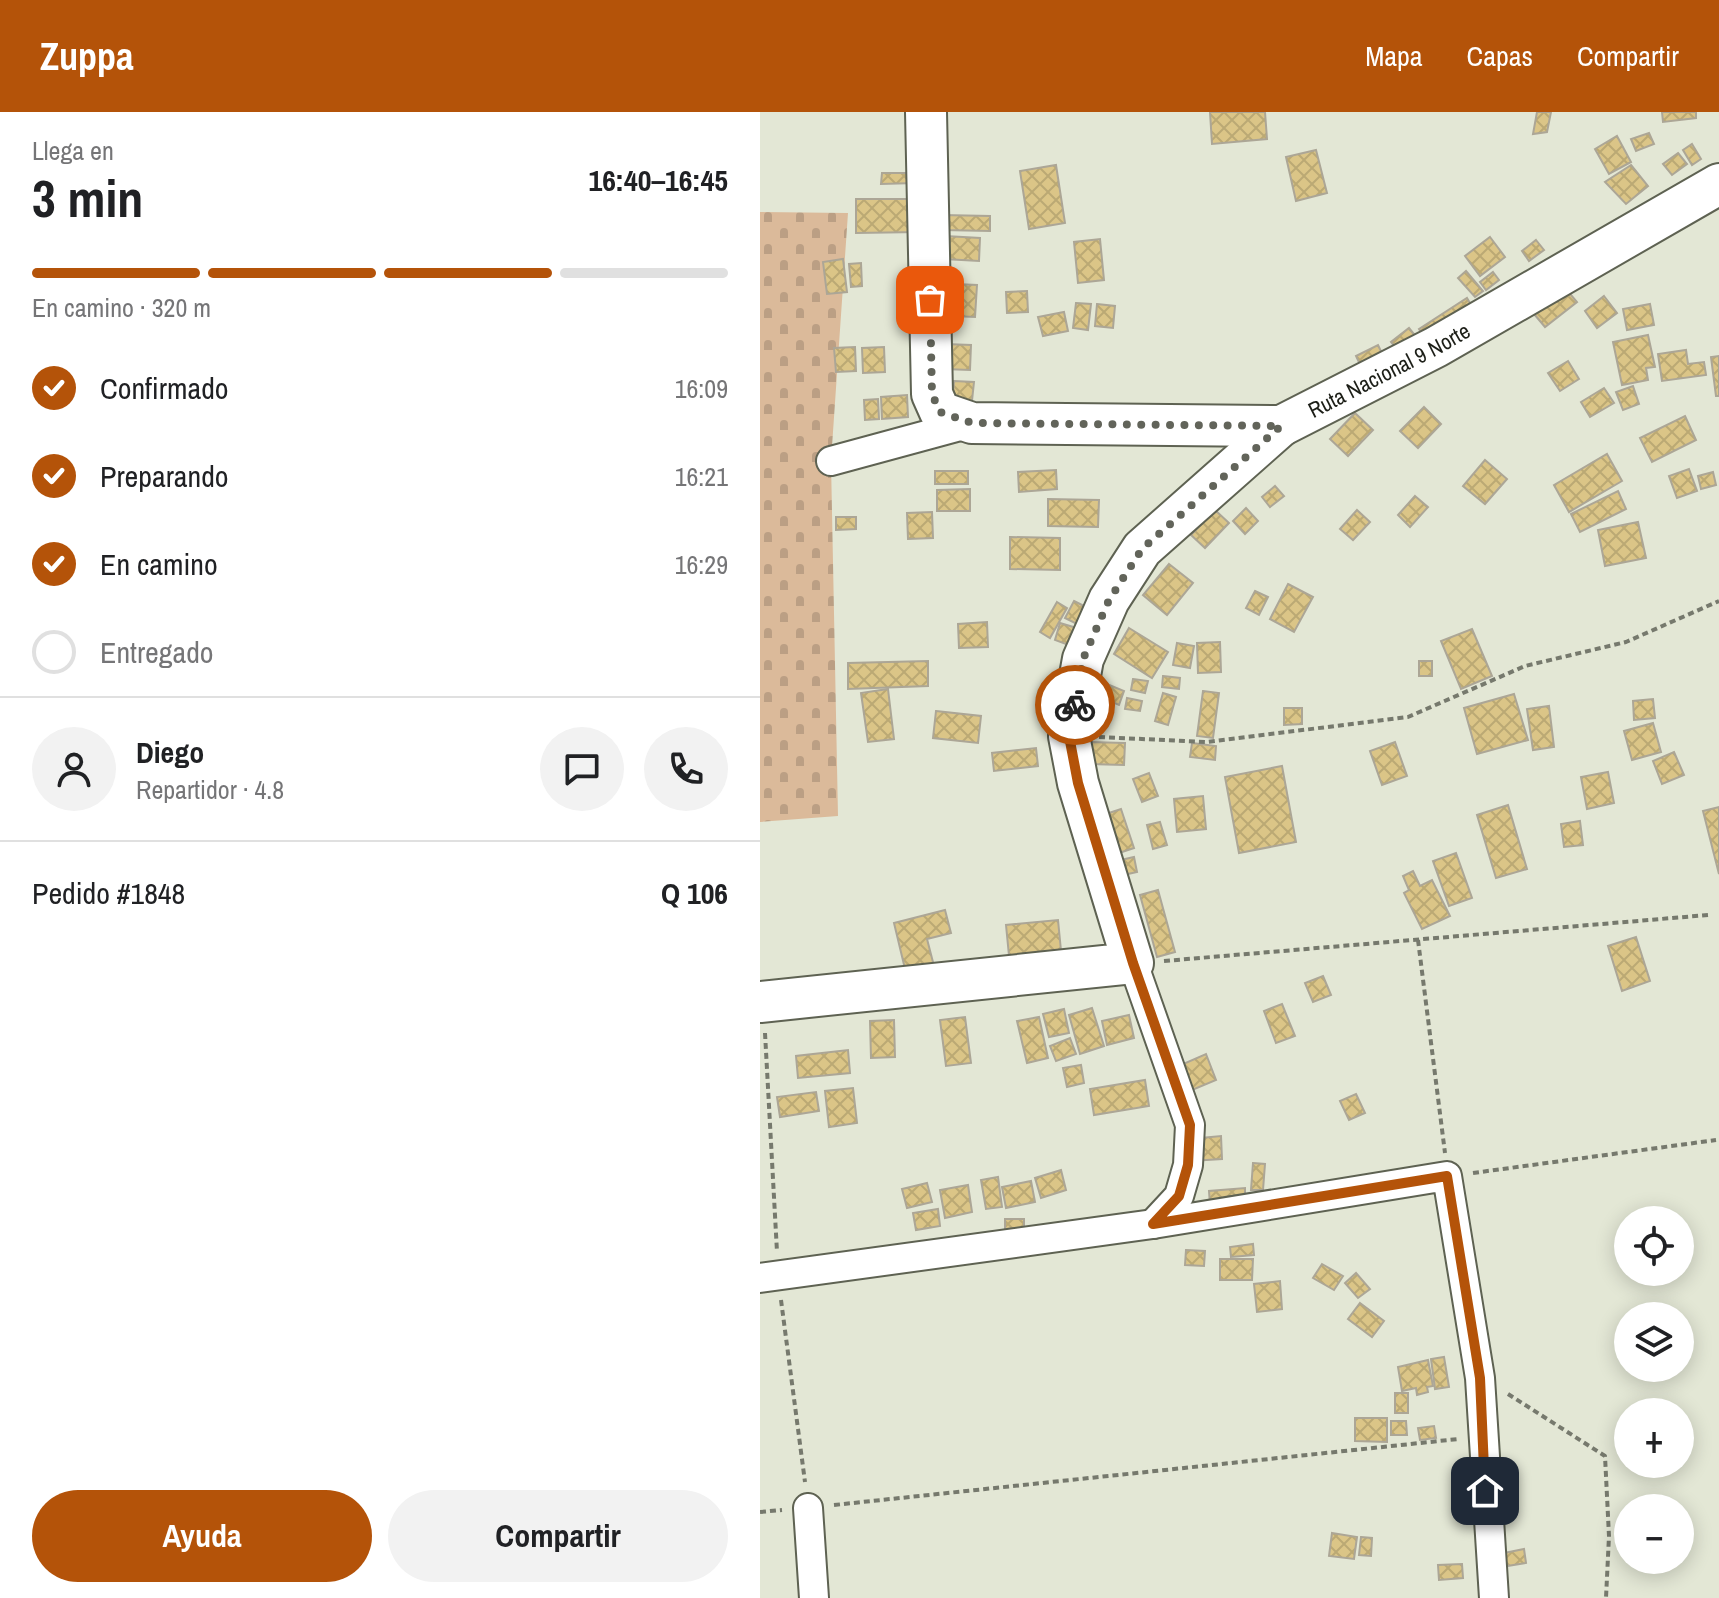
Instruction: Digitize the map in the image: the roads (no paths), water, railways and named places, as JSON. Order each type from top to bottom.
[{"type":"street","name":"Ruta Nacional 9 Norte","points":[[926,112],[932,394],[940,412],[972,423],[1281,426],[1436,347],[1719,184]]},
{"type":"street","points":[[831,461],[972,423]]},
{"type":"street","points":[[1153,1224],[1179,1196],[1188,1165],[1190,1125],[1133,963],[1078,783],[1069,736],[1083,659],[1109,600],[1142,549],[1281,426]]},
{"type":"street","points":[[762,1002],[1133,963]]},
{"type":"street","points":[[769,1277],[1153,1224],[1447,1176],[1480,1378],[1481,1437],[1494,1598]]},
{"type":"street","points":[[808,1508],[814,1598]]}]
